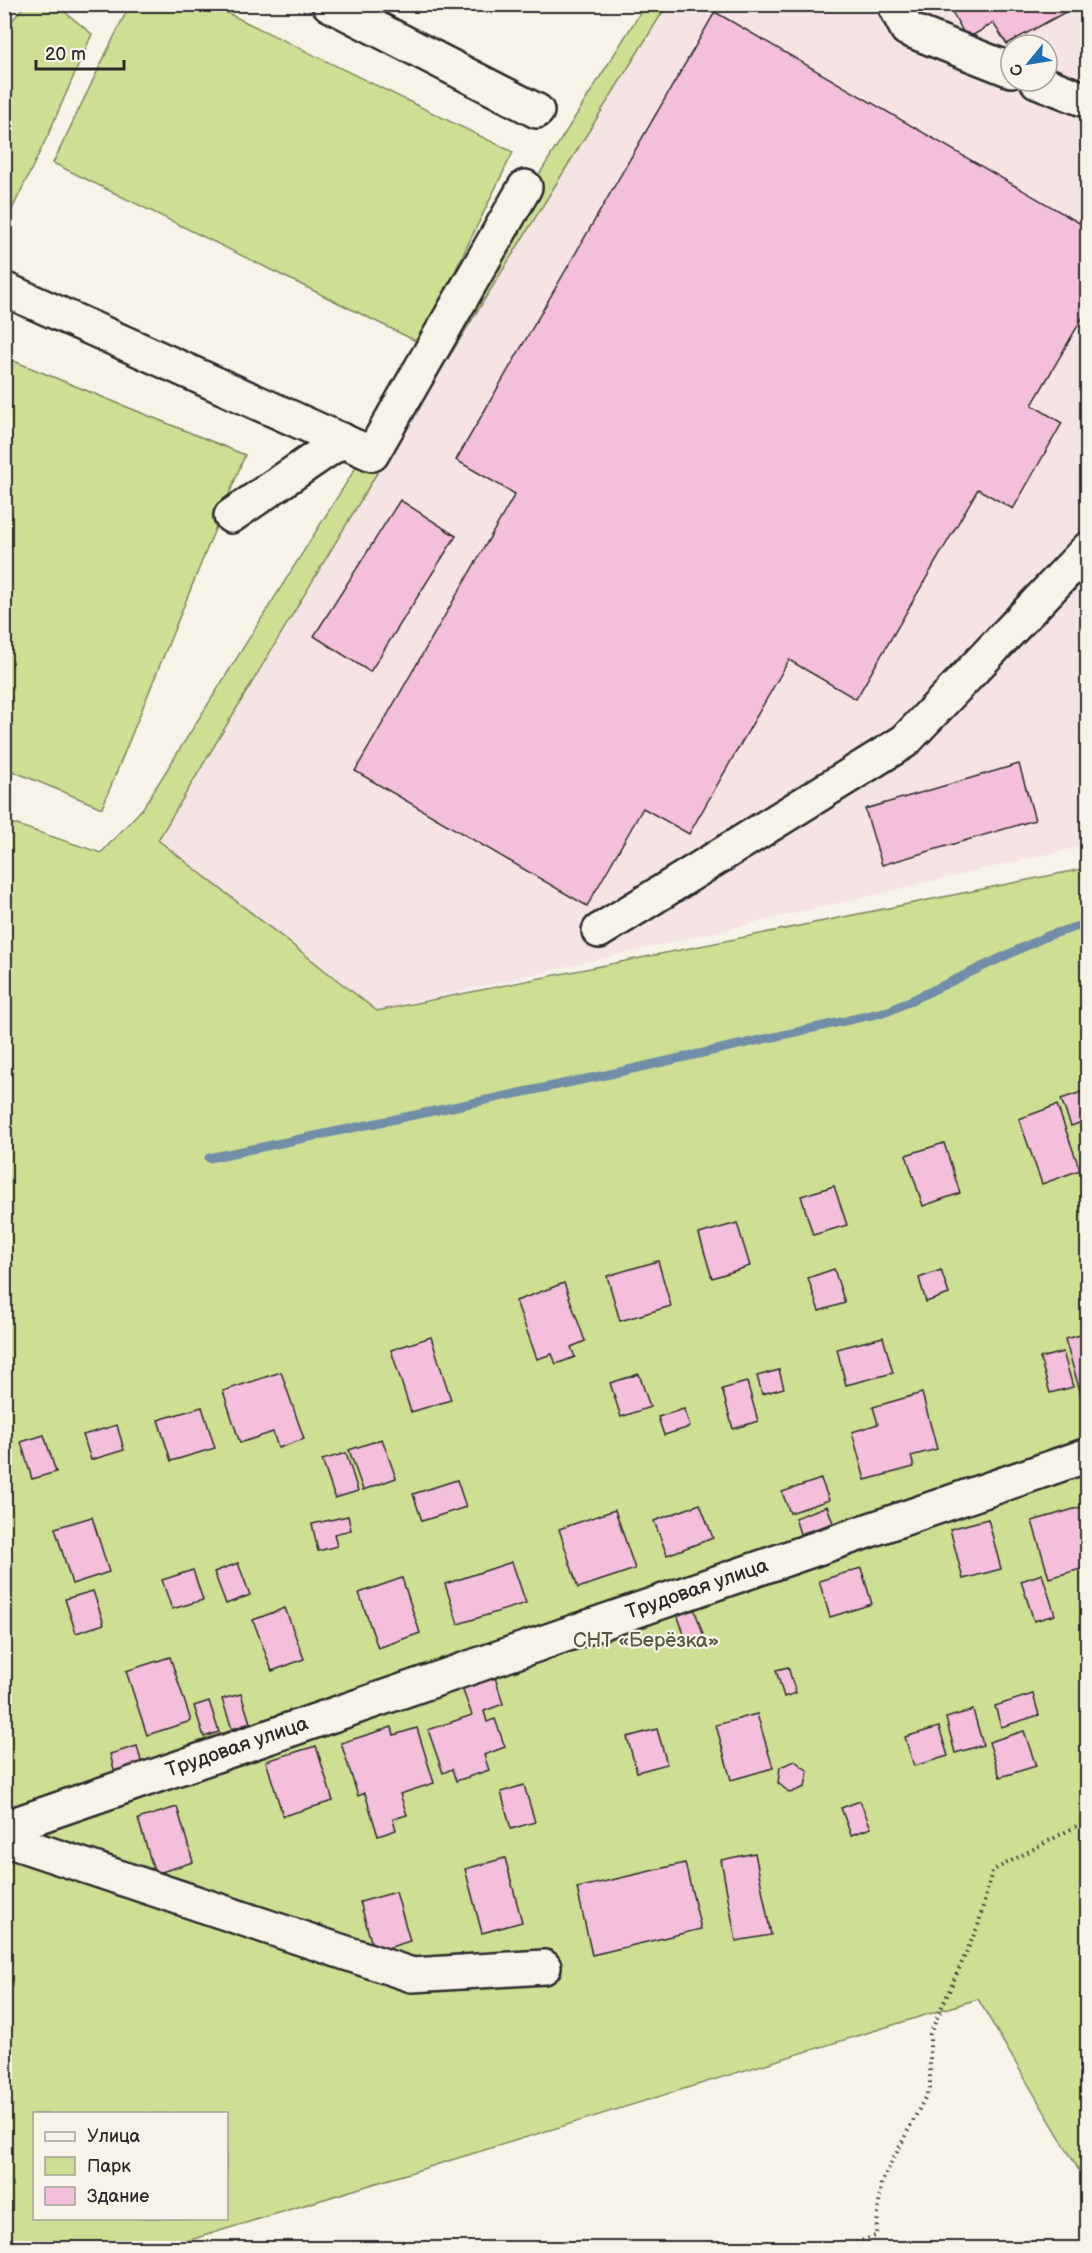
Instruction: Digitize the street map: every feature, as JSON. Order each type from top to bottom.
[{"type":"street","points":[[329,4],[537,111]]},
{"type":"street","points":[[894,4],[908,29],[999,65]]},
{"type":"street","points":[[1059,90],[1088,101]]},
{"type":"street","points":[[4,289],[372,454],[525,187]]},
{"type":"street","points":[[231,516],[342,440]]},
{"type":"street","points":[[599,932],[905,741],[1088,549]]},
{"type":"street","name":"Трудовая улица","points":[[4,1828],[1088,1455]]},
{"type":"street","points":[[4,1839],[412,1975],[544,1966]]},
{"type":"path","points":[[838,2248],[876,2236],[881,2183],[930,2088],[930,2034],[978,1926],[992,1871],[1088,1820]]},
{"type":"shaded area","points":[[667,5],[1087,5],[1087,845],[377,1011],[157,840],[374,478]]},
{"type":"green space","points":[[130,4],[211,5],[513,152],[420,343],[53,163]]},
{"type":"green space","points":[[25,5],[56,5],[92,34],[48,135],[5,224],[5,29]]},
{"type":"green space","name":"СНТ «Берёзка»","points":[[645,5],[667,5],[374,478],[158,840],[377,1011],[1087,868],[1087,2184],[978,1999],[164,2248],[5,2248],[5,821],[101,853],[143,808]]},
{"type":"green space","points":[[4,357],[245,455],[102,808],[5,768]]},
{"type":"building","points":[[948,4],[1080,4],[1027,33],[1000,33],[993,23],[967,39]]},
{"type":"building","points":[[715,12],[1088,228],[1088,308],[1032,405],[1062,423],[1013,509],[978,489],[856,699],[789,660],[689,834],[643,808],[587,906],[355,771],[515,494],[456,460]]},
{"type":"building","points":[[400,500],[456,536],[370,672],[314,636]]},
{"type":"building","points":[[1019,764],[1035,820],[882,865],[865,809]]},
{"type":"building","points":[[1087,1090],[1088,1120],[1071,1126],[1061,1099]]},
{"type":"building","points":[[1057,1105],[1080,1170],[1042,1184],[1019,1119]]},
{"type":"building","points":[[944,1143],[960,1193],[923,1206],[906,1155]]},
{"type":"building","points":[[834,1186],[847,1225],[813,1235],[801,1196]]},
{"type":"building","points":[[737,1223],[750,1266],[712,1278],[699,1234]]},
{"type":"building","points":[[658,1261],[671,1306],[620,1321],[607,1276]]},
{"type":"building","points":[[834,1269],[845,1303],[819,1311],[808,1278]]},
{"type":"building","points":[[941,1270],[949,1294],[926,1302],[919,1278]]},
{"type":"building","points":[[564,1283],[585,1341],[571,1347],[575,1357],[556,1364],[552,1354],[537,1359],[516,1301]]},
{"type":"building","points":[[1088,1333],[1088,1411],[1086,1412],[1065,1339]]},
{"type":"building","points":[[431,1337],[451,1400],[411,1412],[391,1350]]},
{"type":"building","points":[[883,1337],[893,1373],[846,1385],[837,1349]]},
{"type":"building","points":[[1063,1352],[1073,1387],[1050,1393],[1040,1358]]},
{"type":"building","points":[[779,1370],[784,1388],[762,1394],[757,1376]]},
{"type":"building","points":[[281,1372],[304,1439],[278,1448],[273,1432],[240,1443],[223,1391]]},
{"type":"building","points":[[639,1374],[650,1407],[621,1417],[610,1383]]},
{"type":"building","points":[[747,1382],[758,1421],[733,1429],[722,1389]]},
{"type":"building","points":[[922,1393],[937,1449],[911,1456],[914,1467],[865,1480],[852,1432],[878,1424],[873,1407]]},
{"type":"building","points":[[202,1407],[215,1448],[171,1461],[158,1420]]},
{"type":"building","points":[[684,1409],[690,1427],[664,1435],[658,1417]]},
{"type":"building","points":[[117,1425],[124,1450],[91,1460],[83,1435]]},
{"type":"building","points":[[44,1435],[56,1472],[32,1479],[21,1442]]},
{"type":"building","points":[[382,1439],[396,1478],[363,1490],[349,1450]]},
{"type":"building","points":[[346,1453],[358,1491],[335,1498],[322,1460]]},
{"type":"building","points":[[821,1479],[829,1500],[790,1513],[782,1492]]},
{"type":"building","points":[[457,1480],[466,1507],[422,1521],[413,1494]]},
{"type":"building","points":[[700,1504],[713,1538],[667,1555],[654,1521]]},
{"type":"building","points":[[1088,1505],[1088,1567],[1049,1578],[1032,1521]]},
{"type":"building","points":[[827,1506],[833,1523],[800,1534],[795,1518]]},
{"type":"building","points":[[615,1510],[635,1569],[578,1588],[559,1529]]},
{"type":"building","points":[[348,1516],[351,1530],[334,1534],[337,1546],[318,1551],[312,1524]]},
{"type":"building","points":[[92,1517],[109,1572],[72,1584],[55,1528]]},
{"type":"building","points":[[988,1519],[1001,1569],[963,1579],[950,1529]]},
{"type":"building","points":[[512,1562],[526,1603],[458,1624],[445,1584]]},
{"type":"building","points":[[238,1563],[250,1595],[226,1604],[214,1572]]},
{"type":"building","points":[[861,1568],[872,1604],[830,1617],[819,1581]]},
{"type":"building","points":[[193,1570],[203,1600],[172,1609],[162,1580]]},
{"type":"building","points":[[1042,1574],[1055,1615],[1034,1621],[1021,1581]]},
{"type":"building","points":[[402,1578],[420,1633],[378,1648],[359,1593]]},
{"type":"building","points":[[93,1591],[104,1624],[76,1633],[65,1599]]},
{"type":"building","points":[[285,1608],[304,1659],[272,1671],[253,1620]]},
{"type":"building","points":[[694,1608],[704,1637],[687,1643],[677,1614]]},
{"type":"building","points":[[170,1657],[191,1721],[147,1735],[126,1671]]},
{"type":"building","points":[[788,1667],[796,1693],[784,1697],[776,1670]]},
{"type":"building","points":[[495,1677],[503,1704],[484,1711],[487,1722],[495,1719],[505,1747],[484,1755],[489,1770],[456,1781],[452,1769],[443,1773],[428,1730],[472,1715],[462,1688]]},
{"type":"building","points":[[241,1694],[250,1723],[232,1729],[222,1699]]},
{"type":"building","points":[[1033,1694],[1039,1715],[1001,1727],[995,1706]]},
{"type":"building","points":[[209,1701],[219,1732],[204,1737],[194,1706]]},
{"type":"building","points":[[973,1710],[983,1745],[955,1753],[946,1718]]},
{"type":"building","points":[[757,1714],[773,1768],[731,1780],[716,1725]]},
{"type":"building","points":[[392,1727],[394,1735],[417,1728],[434,1783],[400,1794],[407,1815],[393,1819],[396,1830],[378,1836],[365,1793],[358,1796],[341,1743]]},
{"type":"building","points":[[939,1727],[948,1756],[914,1766],[905,1737]]},
{"type":"building","points":[[657,1729],[667,1764],[637,1772],[627,1737]]},
{"type":"building","points":[[1024,1731],[1036,1766],[1000,1777],[989,1742]]},
{"type":"building","points":[[137,1746],[142,1765],[115,1773],[110,1754]]},
{"type":"building","points":[[316,1746],[333,1801],[283,1816],[266,1761]]},
{"type":"building","points":[[795,1761],[808,1771],[805,1787],[790,1793],[778,1783],[780,1767]]},
{"type":"building","points":[[524,1785],[535,1822],[511,1829],[501,1792]]},
{"type":"building","points":[[860,1801],[871,1828],[851,1835],[841,1808]]},
{"type":"building","points":[[177,1807],[193,1862],[155,1874],[138,1819]]},
{"type":"building","points":[[755,1853],[771,1935],[736,1941],[721,1860]]},
{"type":"building","points":[[505,1858],[522,1922],[482,1933],[465,1869]]},
{"type":"building","points":[[685,1863],[701,1929],[592,1955],[577,1888]]},
{"type":"building","points":[[396,1892],[410,1941],[374,1952],[360,1902]]},
{"type":"waterway","points":[[209,1158],[610,1074],[889,1011],[1047,936],[1088,923]]}]
